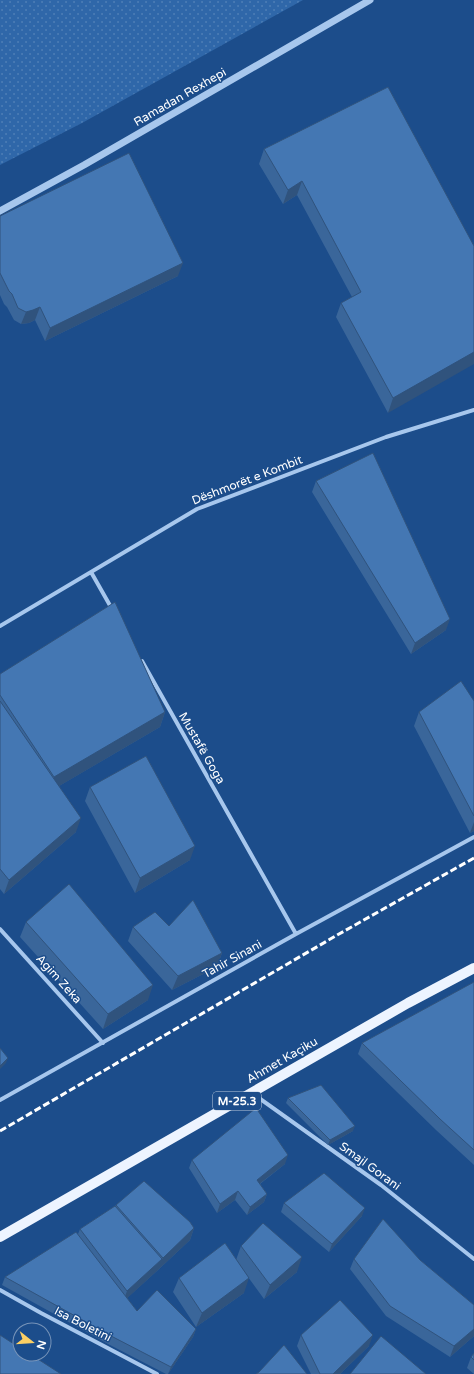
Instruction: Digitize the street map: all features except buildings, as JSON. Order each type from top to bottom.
[{"type":"main road","name":"Ahmet Kaçiku","points":[[0,1236],[408,1003],[474,968]]},
{"type":"street","name":"Ramadan Rexhepi","points":[[0,211],[84,166],[370,0]]},
{"type":"street","name":"Dëshmorët e Kombit","points":[[0,626],[197,509],[386,437],[474,410]]},
{"type":"street","points":[[91,572],[114,613]]},
{"type":"street","name":"Mustafë Goga","points":[[138,654],[296,934]]},
{"type":"street","name":"Tahir Sinani","points":[[0,1100],[296,934],[474,837]]},
{"type":"street","name":"Agim Zeka","points":[[0,929],[103,1043]]},
{"type":"street","name":"Smajl Gorani","points":[[252,1093],[381,1185],[474,1259]]},
{"type":"street","name":"Isa Boletini","points":[[0,1290],[157,1374]]},
{"type":"shaded area","points":[[0,0],[303,0],[82,123],[0,165]]},
{"type":"railway","points":[[0,1131],[339,934],[474,858]]}]
